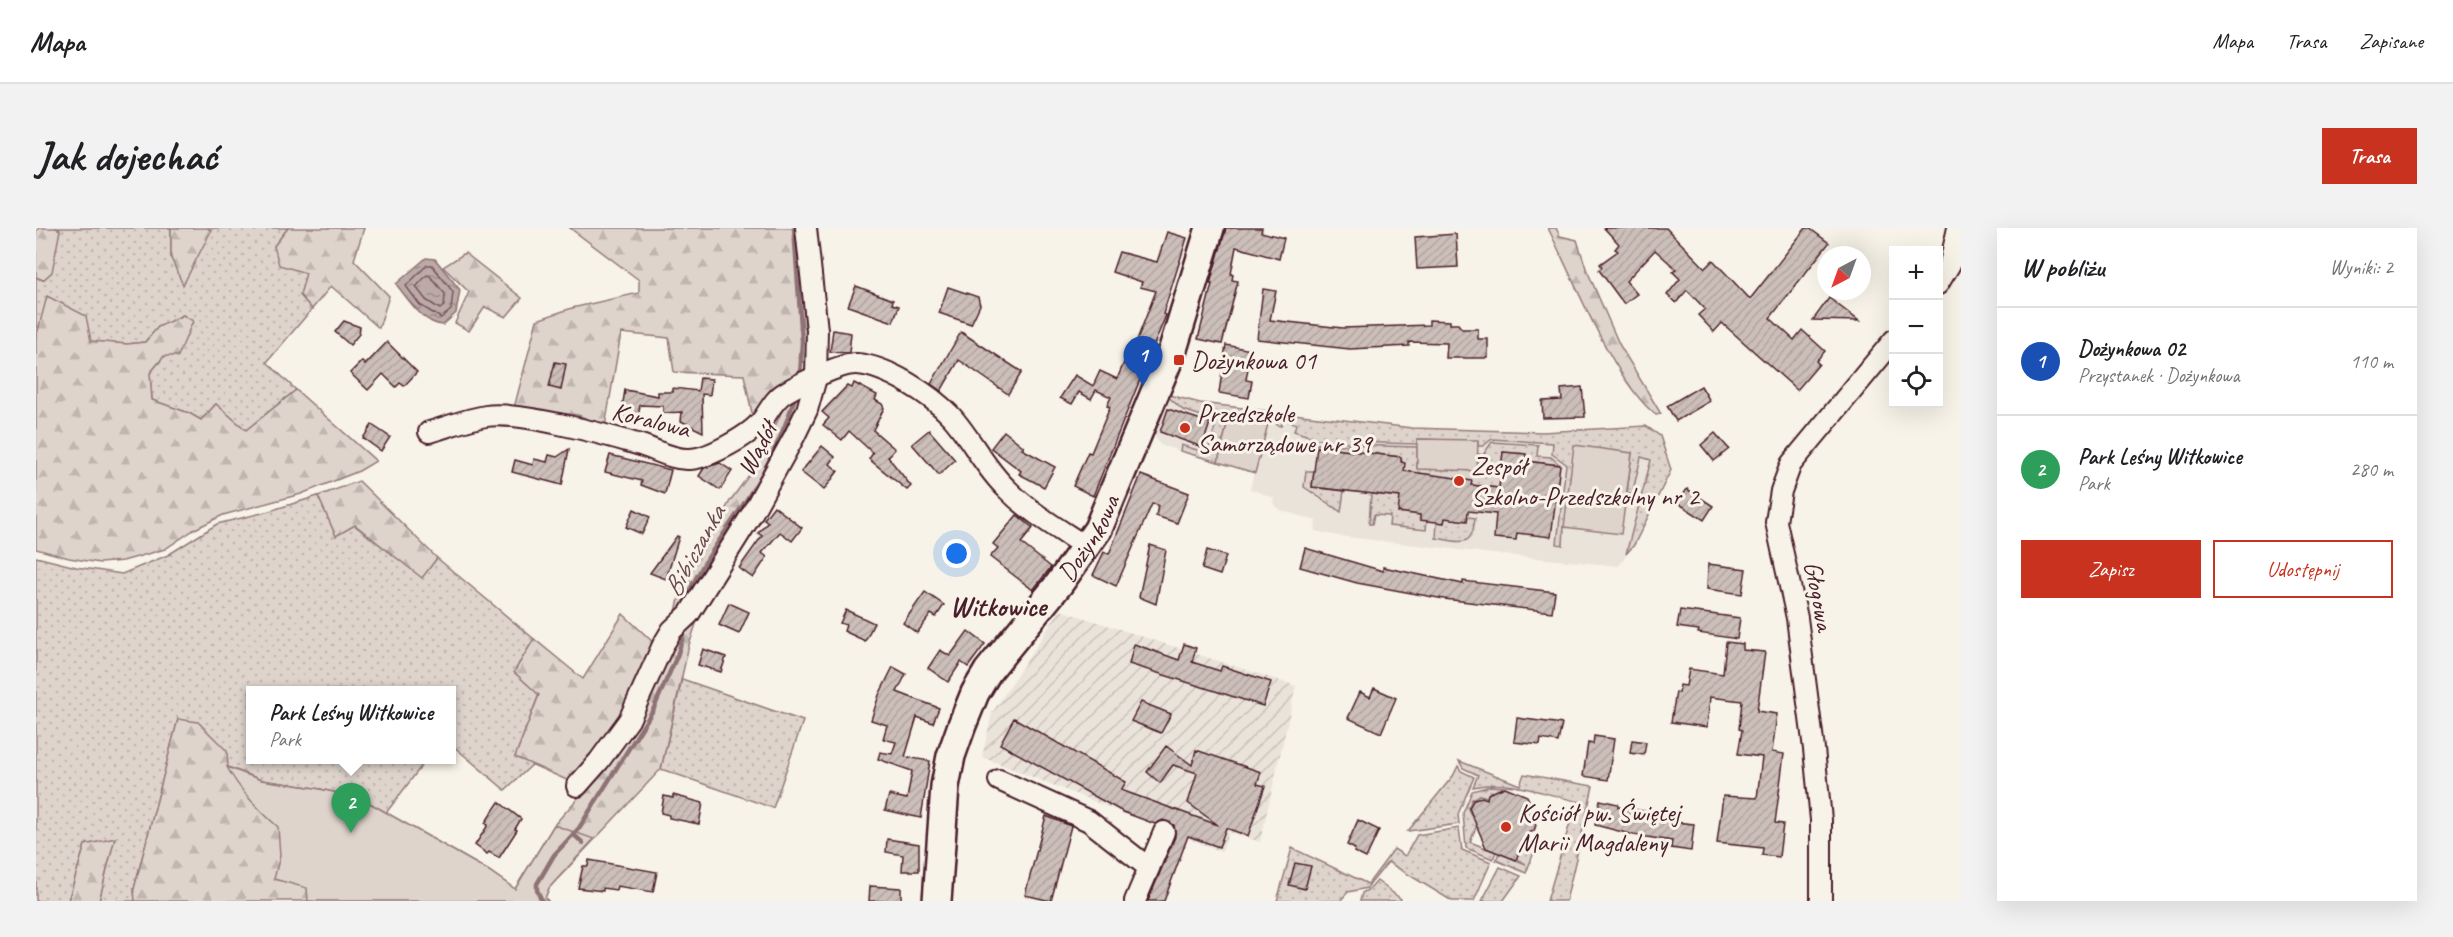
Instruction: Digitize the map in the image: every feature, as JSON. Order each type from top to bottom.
[{"type":"street","name":"Wądół","points":[[577,786],[599,761],[629,720],[663,645],[672,630],[689,614],[769,485],[807,410],[818,330],[806,228]]},
{"type":"street","name":"Dożynkowa","points":[[937,901],[945,786],[951,756],[971,704],[988,671],[1098,529],[1173,349],[1210,228]]},
{"type":"street","points":[[1943,276],[1950,264],[1958,228]]},
{"type":"street","name":"Głogowa","points":[[1821,901],[1821,820],[1817,773],[1797,618],[1776,522],[1780,491],[1791,464],[1889,345]]},
{"type":"street","name":"Koralowa","points":[[429,432],[488,415],[525,419],[637,444],[685,460],[698,459],[753,429],[784,392],[811,381],[835,367],[857,364],[881,370],[908,383],[952,417],[988,469],[1005,488],[1027,507],[1086,547]]},
{"type":"street","points":[[999,780],[1089,821],[1149,868]]},
{"type":"street","points":[[1135,901],[1164,832]]},
{"type":"shaded area","name":"Zespół Szkolno-Przedszkolny nr 2","points":[[1165,394],[1200,403],[1412,428],[1543,432],[1646,426],[1660,436],[1671,470],[1634,544],[1619,566],[1338,536],[1315,531],[1316,521],[1280,510],[1273,503],[1274,498],[1250,489],[1254,473],[1160,445],[1152,432]]},
{"type":"shaded area","points":[[1060,610],[1296,686],[1260,842],[1229,832],[1222,852],[982,757],[992,713]]},
{"type":"green space","points":[[39,228],[60,230],[52,272],[43,280],[36,277],[36,231]]},
{"type":"green space","points":[[56,228],[171,228],[171,258],[211,231],[208,228],[288,228],[274,246],[307,273],[300,295],[312,309],[267,362],[296,390],[246,430],[216,404],[201,420],[189,413],[152,400],[150,373],[193,322],[183,315],[158,327],[145,342],[127,344],[36,338],[36,277],[43,280],[60,231]]},
{"type":"green space","points":[[171,228],[208,228],[211,231],[183,285],[171,258]]},
{"type":"green space","points":[[288,228],[364,228],[354,260],[389,296],[379,328],[331,286],[312,309],[300,295],[306,273],[279,265],[274,246]]},
{"type":"green space","points":[[570,228],[800,228],[812,329],[811,374],[753,418],[744,375],[674,372],[669,338],[621,333],[605,427],[578,415],[514,408],[537,320],[572,308],[639,293],[639,280]]},
{"type":"green space","points":[[1548,228],[1556,228],[1560,236],[1577,240],[1586,268],[1619,344],[1661,414],[1656,415],[1640,400],[1610,355]]},
{"type":"green space","points":[[465,253],[522,298],[506,317],[485,307],[469,331],[455,323],[469,292],[443,267]]},
{"type":"green space","points":[[47,296],[86,316],[91,341],[127,344],[145,342],[158,327],[183,315],[193,321],[178,356],[164,356],[150,373],[152,400],[189,413],[201,420],[216,404],[246,430],[296,390],[376,461],[359,471],[301,494],[223,515],[195,529],[165,549],[123,561],[100,563],[36,549],[36,338]]},
{"type":"green space","points":[[807,390],[766,477],[674,621],[681,590],[730,501],[760,460],[788,397]]},
{"type":"green space","points":[[1165,394],[1200,403],[1412,428],[1543,432],[1646,426],[1660,436],[1671,470],[1634,545],[1626,554],[1651,460],[1641,457],[1632,495],[1627,493],[1632,453],[1564,527],[1563,545],[1557,544],[1566,464],[1552,454],[1553,443],[1492,439],[1483,446],[1478,446],[1478,441],[1417,439],[1417,444],[1345,442],[1309,438],[1309,436],[1294,431],[1296,424],[1284,419],[1281,426],[1277,425],[1277,422],[1229,413],[1205,417],[1183,410]]},
{"type":"green space","points":[[1229,417],[1218,462],[1180,451],[1181,445],[1207,453],[1217,421],[1211,419]]},
{"type":"green space","points":[[1229,417],[1268,424],[1255,473],[1218,462]]},
{"type":"green space","points":[[1417,439],[1478,440],[1477,471],[1417,469]]},
{"type":"green space","points":[[1492,442],[1538,445],[1537,456],[1551,457],[1560,465],[1525,461],[1525,454],[1503,452],[1499,488],[1471,485],[1471,481],[1404,471],[1401,457],[1317,447],[1317,444],[1417,447],[1417,468],[1477,470],[1478,454],[1483,455]]},
{"type":"green space","points":[[1574,445],[1632,453],[1621,534],[1564,527]]},
{"type":"green space","points":[[1306,471],[1314,471],[1312,487],[1344,491],[1341,512],[1304,487]]},
{"type":"green space","points":[[359,481],[437,558],[422,578],[355,525],[336,536],[318,496]]},
{"type":"green space","points":[[1393,491],[1427,520],[1426,530],[1389,526],[1390,516],[1374,515],[1372,524],[1369,524],[1371,494],[1392,496]]},
{"type":"green space","points":[[318,496],[336,536],[354,525],[422,577],[437,558],[534,639],[514,672],[539,694],[515,757],[533,764],[505,790],[456,748],[456,686],[246,686],[246,764],[423,764],[386,813],[352,793],[342,794],[261,780],[227,767],[178,719],[134,889],[135,901],[99,901],[114,839],[85,845],[68,901],[36,901],[36,557],[76,567],[122,574],[168,555],[217,524]]},
{"type":"green space","points":[[1468,517],[1475,518],[1474,528],[1468,539],[1459,542],[1436,538],[1437,522],[1444,523],[1445,518],[1467,521]]},
{"type":"green space","points":[[623,614],[656,645],[625,720],[578,785],[515,757],[539,695],[514,672],[534,639],[583,679]]},
{"type":"green space","points":[[696,624],[689,645],[661,769],[549,888],[545,898],[548,901],[135,901],[134,889],[178,719],[198,722],[227,751],[228,767],[261,780],[342,794],[352,793],[489,871],[515,889],[554,825],[586,789],[676,637]]},
{"type":"green space","points":[[682,679],[803,721],[773,808],[661,769]]},
{"type":"green space","points":[[1459,761],[1520,785],[1524,774],[1593,786],[1566,901],[1547,901],[1572,816],[1579,809],[1581,802],[1514,786],[1473,787],[1478,775],[1463,768]]},
{"type":"green space","points":[[1458,766],[1461,771],[1474,777],[1458,814],[1459,824],[1408,831],[1453,776]]},
{"type":"green space","points":[[227,767],[261,780],[342,794],[352,793],[489,871],[515,889],[554,825],[594,839],[549,888],[545,898],[548,901],[308,901],[307,888],[274,879],[280,856],[278,827],[250,799]]},
{"type":"green space","points":[[1490,786],[1505,787],[1494,792],[1490,791],[1487,797],[1480,795],[1472,799],[1468,809],[1472,817],[1479,820],[1470,842],[1496,852],[1493,859],[1466,848],[1463,813],[1472,791]]},
{"type":"green space","points":[[1459,828],[1462,850],[1491,862],[1474,901],[1452,901],[1388,862],[1367,888],[1348,892],[1340,901],[1277,901],[1292,848],[1368,884],[1394,849],[1405,856],[1417,835]]},
{"type":"green space","points":[[1525,836],[1538,842],[1526,873],[1496,860],[1499,853],[1526,864],[1516,859]]},
{"type":"green space","points":[[115,838],[99,901],[68,901],[85,845]]},
{"type":"green space","points":[[1500,867],[1521,876],[1503,901],[1482,901]]},
{"type":"green space","points":[[1377,881],[1401,899],[1400,901],[1360,901],[1362,893]]},
{"type":"water","points":[[426,258],[435,259],[460,290],[456,313],[443,325],[436,324],[423,316],[396,284]]},
{"type":"building","points":[[1226,228],[1262,228],[1261,232],[1284,238],[1279,259],[1236,247],[1231,274],[1233,275],[1232,280],[1238,281],[1222,344],[1198,339],[1212,284],[1210,284]]},
{"type":"building","points":[[1604,228],[1666,228],[1705,268],[1713,260],[1750,299],[1806,228],[1809,228],[1829,243],[1827,246],[1817,246],[1817,258],[1770,318],[1794,340],[1802,330],[1825,351],[1816,361],[1819,364],[1797,390],[1722,323],[1714,332],[1698,315],[1705,309],[1687,290],[1676,303],[1667,295],[1680,279],[1673,272],[1676,269],[1655,250],[1626,281],[1637,294],[1624,304],[1599,270],[1602,267],[1600,264],[1618,251],[1615,249],[1619,244]]},
{"type":"building","points":[[1167,232],[1187,238],[1163,314],[1166,315],[1093,496],[1073,486],[1088,452],[1091,453],[1110,407],[1107,406],[1111,397],[1096,390],[1091,399],[1079,392],[1072,404],[1060,398],[1075,375],[1093,386],[1100,371],[1117,379],[1132,344],[1135,345],[1156,291],[1140,287],[1142,282],[1112,272],[1119,252],[1157,262]]},
{"type":"building","points":[[1456,234],[1458,267],[1417,269],[1415,237]]},
{"type":"building","points":[[856,286],[893,300],[892,304],[899,306],[893,322],[848,306]]},
{"type":"building","points":[[948,287],[978,297],[980,305],[971,324],[939,313]]},
{"type":"building","points":[[1263,289],[1276,291],[1270,320],[1343,328],[1429,325],[1429,320],[1450,321],[1450,324],[1458,324],[1462,329],[1478,329],[1478,339],[1488,339],[1488,358],[1446,358],[1447,343],[1409,342],[1409,346],[1350,349],[1257,339]]},
{"type":"building","points":[[1828,300],[1832,300],[1859,321],[1813,320]]},
{"type":"building","points":[[344,321],[360,327],[359,334],[350,345],[335,332]]},
{"type":"building","points":[[833,330],[851,333],[849,353],[830,352]]},
{"type":"building","points":[[961,332],[1022,372],[1008,394],[959,360],[941,391],[931,384]]},
{"type":"building","points":[[387,342],[417,372],[404,386],[400,383],[396,387],[383,374],[368,390],[350,373],[362,361],[365,365]]},
{"type":"building","points":[[1226,345],[1251,350],[1246,380],[1252,381],[1249,398],[1219,393]]},
{"type":"building","points":[[555,362],[566,364],[561,390],[549,387]]},
{"type":"building","points":[[700,378],[712,379],[710,395],[702,394],[703,432],[681,421],[682,412],[663,413],[663,406],[640,405],[637,425],[620,422],[625,390],[658,396],[658,392],[673,392],[673,388],[698,391]]},
{"type":"building","points":[[854,383],[877,395],[875,400],[884,408],[873,430],[895,449],[888,457],[911,486],[907,490],[869,459],[873,453],[849,431],[842,440],[823,425],[829,418],[822,412],[847,386],[852,388]]},
{"type":"building","points":[[1701,386],[1710,401],[1676,421],[1667,406]]},
{"type":"building","points":[[1582,387],[1585,417],[1543,418],[1542,401],[1562,400],[1561,389]]},
{"type":"building","name":"Przedszkole Samorządowe nr 39","points":[[1168,409],[1210,423],[1202,447],[1160,432]]},
{"type":"building","points":[[372,425],[390,437],[381,451],[363,438]]},
{"type":"building","points":[[929,430],[955,460],[939,475],[912,444]]},
{"type":"building","points":[[1004,431],[1024,447],[1022,449],[1055,467],[1044,487],[1019,474],[1021,471],[991,448]]},
{"type":"building","points":[[1715,433],[1729,449],[1714,461],[1701,445]]},
{"type":"building","points":[[822,446],[835,457],[830,464],[838,471],[824,490],[801,472]]},
{"type":"building","points":[[1317,447],[1401,457],[1401,462],[1405,463],[1404,471],[1472,481],[1471,485],[1499,488],[1503,452],[1526,454],[1525,461],[1560,465],[1551,537],[1517,533],[1516,540],[1494,538],[1496,514],[1468,511],[1467,521],[1445,518],[1444,523],[1420,520],[1420,515],[1398,512],[1400,497],[1312,487]]},
{"type":"building","points":[[569,449],[562,485],[512,472],[515,460],[533,465],[534,459],[547,462],[549,455],[557,457]]},
{"type":"building","points":[[610,455],[671,470],[665,494],[641,485],[642,481],[605,472]]},
{"type":"building","points":[[720,463],[732,471],[720,490],[699,476],[704,468]]},
{"type":"building","points":[[1141,475],[1189,493],[1177,523],[1156,516],[1158,505],[1152,504],[1116,586],[1093,575],[1104,552],[1109,554]]},
{"type":"building","points":[[1687,489],[1713,506],[1704,520],[1678,503]]},
{"type":"building","points":[[774,506],[802,528],[792,541],[780,532],[762,553],[767,557],[753,578],[739,568],[762,536],[758,533],[768,522],[764,519]]},
{"type":"building","points":[[634,509],[650,517],[642,534],[626,527]]},
{"type":"building","points":[[1017,515],[1033,528],[1021,543],[1051,567],[1033,590],[990,557],[998,548],[993,544]]},
{"type":"building","points":[[677,536],[679,537],[666,579],[650,573]]},
{"type":"building","points":[[1150,545],[1166,550],[1156,604],[1139,597]]},
{"type":"building","points":[[1305,548],[1383,571],[1383,567],[1463,584],[1463,581],[1555,592],[1552,612],[1444,599],[1357,583],[1300,567]]},
{"type":"building","points":[[1207,550],[1226,556],[1220,575],[1202,569]]},
{"type":"building","points":[[1708,564],[1746,569],[1742,594],[1707,589]]},
{"type":"building","points":[[925,592],[944,605],[936,617],[931,614],[917,633],[903,623]]},
{"type":"building","points":[[729,603],[749,612],[739,634],[719,625]]},
{"type":"building","points":[[846,610],[874,623],[865,641],[844,631],[846,625],[840,623]]},
{"type":"building","points":[[1680,610],[1740,618],[1737,639],[1677,627]]},
{"type":"building","points":[[968,631],[985,644],[968,667],[961,662],[948,682],[928,668],[940,650],[950,656]]},
{"type":"building","points":[[1726,642],[1743,644],[1743,650],[1765,652],[1757,711],[1777,714],[1772,752],[1784,754],[1775,823],[1783,824],[1779,857],[1762,855],[1763,848],[1717,843],[1723,796],[1757,798],[1762,757],[1738,754],[1742,730],[1739,729],[1742,701],[1710,697],[1707,727],[1671,722],[1676,692],[1679,693],[1680,685],[1686,686],[1689,669],[1723,674]]},
{"type":"building","points":[[1134,644],[1179,660],[1184,644],[1196,648],[1192,662],[1220,671],[1222,666],[1271,682],[1263,706],[1129,664]]},
{"type":"building","points":[[703,649],[726,657],[721,672],[698,665]]},
{"type":"building","points":[[893,667],[906,674],[897,692],[939,708],[933,723],[917,717],[905,757],[930,761],[921,818],[885,810],[889,795],[907,799],[912,771],[878,759],[880,752],[892,754],[896,742],[883,739],[887,725],[871,720],[879,695]]},
{"type":"building","points":[[1374,688],[1396,698],[1381,733],[1348,718],[1360,692],[1370,697]]},
{"type":"building","points":[[1141,702],[1171,714],[1161,733],[1131,721]]},
{"type":"building","points":[[1014,718],[1126,782],[1121,790],[1218,825],[1188,803],[1197,773],[1173,765],[1160,783],[1147,772],[1166,746],[1192,765],[1196,750],[1261,772],[1257,784],[1265,786],[1248,836],[1226,828],[1219,847],[1188,836],[1164,901],[1148,901],[1175,837],[1174,825],[1163,820],[1155,824],[1123,812],[1000,744]]},
{"type":"building","points":[[1517,718],[1562,724],[1558,742],[1541,739],[1540,745],[1514,742]]},
{"type":"building","points":[[1594,736],[1614,739],[1608,780],[1583,776],[1588,743],[1593,744]]},
{"type":"building","points":[[1632,740],[1646,742],[1644,755],[1630,753]]},
{"type":"building","name":"Kościół pw. Świętej Marii Magdaleny","points":[[1505,787],[1527,796],[1535,813],[1534,831],[1526,834],[1516,860],[1486,848],[1469,808],[1474,799],[1482,797],[1487,799],[1488,794]]},
{"type":"building","points":[[673,795],[703,803],[699,824],[669,818],[669,815],[661,813],[664,796],[673,798]]},
{"type":"building","points":[[1600,800],[1618,804],[1618,807],[1656,813],[1655,820],[1694,824],[1691,851],[1671,848],[1672,841],[1634,835],[1595,825]]},
{"type":"building","points":[[499,802],[521,819],[515,829],[517,830],[499,858],[489,852],[487,854],[475,845],[488,825],[485,823]]},
{"type":"building","points":[[1046,816],[1071,826],[1051,901],[1025,895]]},
{"type":"building","points":[[1358,820],[1379,830],[1366,858],[1354,852],[1355,849],[1347,845]]},
{"type":"building","points":[[887,839],[919,844],[919,871],[902,871],[903,855],[886,852]]},
{"type":"building","points":[[589,860],[657,872],[653,892],[617,886],[616,890],[603,888],[603,891],[578,888],[583,866],[588,866]]},
{"type":"building","points":[[1295,863],[1311,866],[1305,889],[1289,885]]},
{"type":"building","points":[[870,886],[901,888],[901,901],[869,901]]},
{"type":"waterway","name":"Bibiczanka","points":[[794,228],[802,341],[800,377]]},
{"type":"waterway","name":"Bibiczanka","points":[[682,608],[707,559],[763,473],[784,428],[796,394]]},
{"type":"waterway","name":"Bibiczanka","points":[[542,901],[537,884],[554,855],[579,828],[653,710],[677,656],[683,637],[682,629]]},
{"type":"waterway","points":[[573,834],[583,843]]},
{"type":"place","name":"Dożynkowa 01","points":[[1179,360]]},
{"type":"place","name":"Dożynkowa 02","points":[[1143,386]]},
{"type":"place","name":"Przedszkole Samorządowe nr 39","points":[[1185,428]]},
{"type":"place","name":"Zespół Szkolno-Przedszkolny nr 2","points":[[1459,481]]},
{"type":"place","name":"Kościół pw. Świętej Marii Magdaleny","points":[[1506,827]]},
{"type":"place","name":"Park Leśny Witkowice","points":[[351,833]]},
{"type":"district","name":"Witkowice","points":[[998,606]]}]
